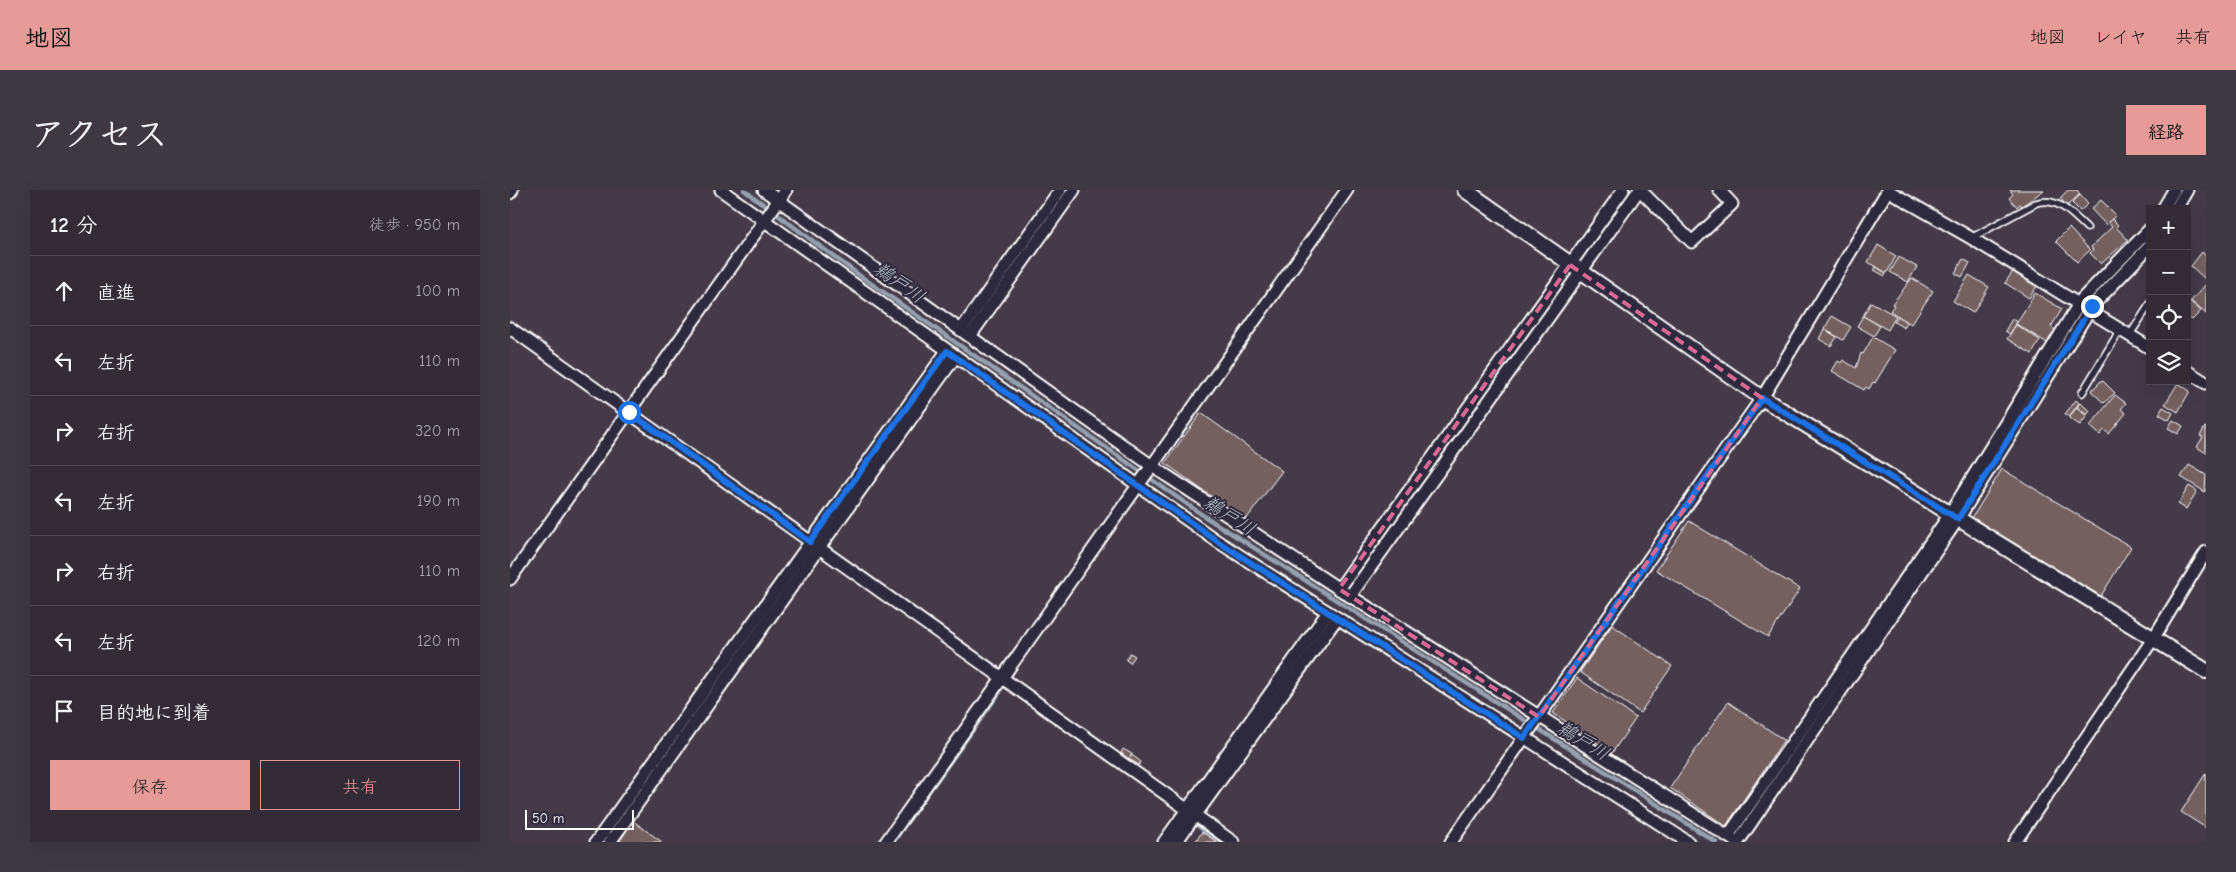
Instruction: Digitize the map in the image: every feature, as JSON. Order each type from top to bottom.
[{"type":"street","points":[[721,190],[765,219],[951,354],[1217,541],[1332,615],[1526,735],[1688,842]]},
{"type":"street","points":[[764,190],[777,202],[966,333],[1151,468],[1538,718],[1734,840],[1954,516],[2084,308],[2146,234]]},
{"type":"street","points":[[510,579],[786,190]]},
{"type":"street","points":[[966,333],[1060,190]]},
{"type":"street","points":[[966,333],[1074,190]]},
{"type":"street","points":[[886,842],[1347,190]]},
{"type":"street","points":[[1465,190],[1762,398],[2206,671]]},
{"type":"street","points":[[1350,596],[1575,268],[1623,190]]},
{"type":"street","points":[[1339,589],[1575,268],[1639,190],[1692,242],[1732,204],[1719,190]]},
{"type":"street","points":[[1451,842],[1762,398],[1888,190],[1971,238],[2146,346]]},
{"type":"street","points":[[2165,205],[2174,190]]},
{"type":"street","points":[[2178,205],[2187,190]]},
{"type":"street","points":[[2084,308],[2146,250]]},
{"type":"street","points":[[510,328],[1233,842]]},
{"type":"street","points":[[610,842],[815,545],[951,354]]},
{"type":"street","points":[[2191,374],[2206,383]]},
{"type":"street","points":[[596,842],[815,545]]},
{"type":"street","points":[[2015,842],[2153,638],[2206,552]]},
{"type":"street","points":[[1164,842],[1191,812],[1332,615]]},
{"type":"street","points":[[1176,842],[1191,812]]},
{"type":"lane","points":[[1971,238],[2036,203],[2046,200],[2056,202],[2087,228]]},
{"type":"lane","points":[[2082,393],[2124,333],[2146,308]]},
{"type":"highlighted area","points":[[1570,265],[1762,398],[1539,717],[1339,589]]},
{"type":"building","points":[[2010,190],[2044,190],[2022,206],[2020,204],[2017,207],[2009,198],[2013,194]]},
{"type":"building","points":[[2068,190],[2077,190],[2080,194],[2067,206],[2060,198]]},
{"type":"building","points":[[2080,195],[2088,204],[2080,211],[2072,203]]},
{"type":"building","points":[[2101,200],[2116,215],[2106,225],[2091,209]]},
{"type":"building","points":[[2112,219],[2118,225],[2116,227],[2128,240],[2101,264],[2090,253],[2093,250],[2091,247],[2112,227],[2108,222]]},
{"type":"building","points":[[2069,228],[2090,250],[2077,262],[2056,241]]},
{"type":"building","points":[[1878,245],[1896,256],[1887,273],[1868,262]]},
{"type":"building","points":[[2202,252],[2206,256],[2205,279],[2191,266]]},
{"type":"building","points":[[1899,257],[1917,267],[1908,282],[1890,272]]},
{"type":"building","points":[[1963,259],[1970,263],[1962,277],[1955,273]]},
{"type":"building","points":[[1876,267],[1886,273],[1885,276],[1874,270]]},
{"type":"building","points":[[2013,271],[2037,286],[2029,298],[2005,283]]},
{"type":"building","points":[[1969,275],[1989,287],[1973,313],[1953,301]]},
{"type":"building","points":[[1912,278],[1933,291],[1911,324],[1890,311],[1894,305],[1892,304]]},
{"type":"building","points":[[2206,284],[2206,314],[2191,301]]},
{"type":"building","points":[[2035,293],[2062,309],[2051,327],[2057,331],[2049,344],[2016,324]]},
{"type":"building","points":[[1871,302],[1896,316],[1888,330],[1863,316]]},
{"type":"building","points":[[2191,302],[2201,311],[2191,319]]},
{"type":"building","points":[[1832,316],[1851,327],[1843,340],[1824,329]]},
{"type":"building","points":[[1863,316],[1880,326],[1874,336],[1857,326]]},
{"type":"building","points":[[1898,316],[1907,323],[1904,328],[1894,322]]},
{"type":"building","points":[[2012,319],[2017,322],[2010,334],[2005,331]]},
{"type":"building","points":[[2016,325],[2040,340],[2032,354],[2007,339]]},
{"type":"building","points":[[1824,329],[1837,337],[1831,346],[1819,339]]},
{"type":"building","points":[[1873,337],[1895,350],[1875,383],[1873,382],[1869,389],[1866,387],[1864,390],[1832,371],[1838,361],[1841,363],[1843,360],[1856,368],[1861,353],[1863,354]]},
{"type":"building","points":[[2102,380],[2115,393],[2104,403],[2091,391]]},
{"type":"building","points":[[2177,385],[2181,385],[2190,391],[2178,412],[2165,404]]},
{"type":"building","points":[[2115,395],[2126,403],[2121,409],[2126,413],[2109,434],[2104,430],[2100,435],[2090,426]]},
{"type":"building","points":[[2076,400],[2079,403],[2069,417],[2065,414]]},
{"type":"building","points":[[2080,403],[2090,411],[2087,415],[2077,407]]},
{"type":"building","points":[[2163,407],[2173,413],[2169,420],[2159,414]]},
{"type":"building","points":[[2076,408],[2087,416],[2080,425],[2069,418]]},
{"type":"building","points":[[1201,413],[1282,471],[1245,521],[1165,463]]},
{"type":"building","points":[[2173,420],[2183,426],[2178,434],[2168,428]]},
{"type":"building","points":[[2205,427],[2206,453],[2197,447],[2203,437],[2200,436]]},
{"type":"building","points":[[2189,465],[2206,475],[2205,492],[2181,477]]},
{"type":"building","points":[[2002,469],[2131,547],[2101,596],[1972,518]]},
{"type":"building","points":[[2189,486],[2197,491],[2186,509],[2178,504]]},
{"type":"building","points":[[1689,521],[1800,589],[1768,637],[1656,570]]},
{"type":"building","points":[[1612,625],[1672,666],[1640,713],[1580,672]]},
{"type":"building","points":[[1130,653],[1135,656],[1130,663],[1126,660]]},
{"type":"building","points":[[1577,678],[1636,718],[1612,753],[1553,713]]},
{"type":"building","points":[[1728,702],[1784,740],[1726,826],[1670,788]]},
{"type":"building","points":[[1123,749],[1132,754],[1129,759],[1121,753]]},
{"type":"building","points":[[1132,755],[1141,762],[1139,765],[1129,759]]},
{"type":"building","points":[[2206,773],[2206,828],[2181,812]]},
{"type":"building","points":[[633,821],[662,842],[619,842]]},
{"type":"building","points":[[1202,832],[1217,842],[1195,842]]},
{"type":"waterway","name":"鵜戸川","points":[[744,190],[859,275],[1204,516],[1716,842]]},
{"type":"waterway","points":[[1624,197],[1630,190]]},
{"type":"waterway","points":[[1348,587],[1567,279]]},
{"type":"waterway","points":[[893,842],[1000,692]]},
{"type":"waterway","points":[[1199,827],[1221,842]]},
{"type":"waterway","points":[[603,842],[608,835]]},
{"type":"route","points":[[629,412],[810,542],[947,351],[1217,541],[1524,738],[1762,398],[1958,519],[2092,306]]}]
